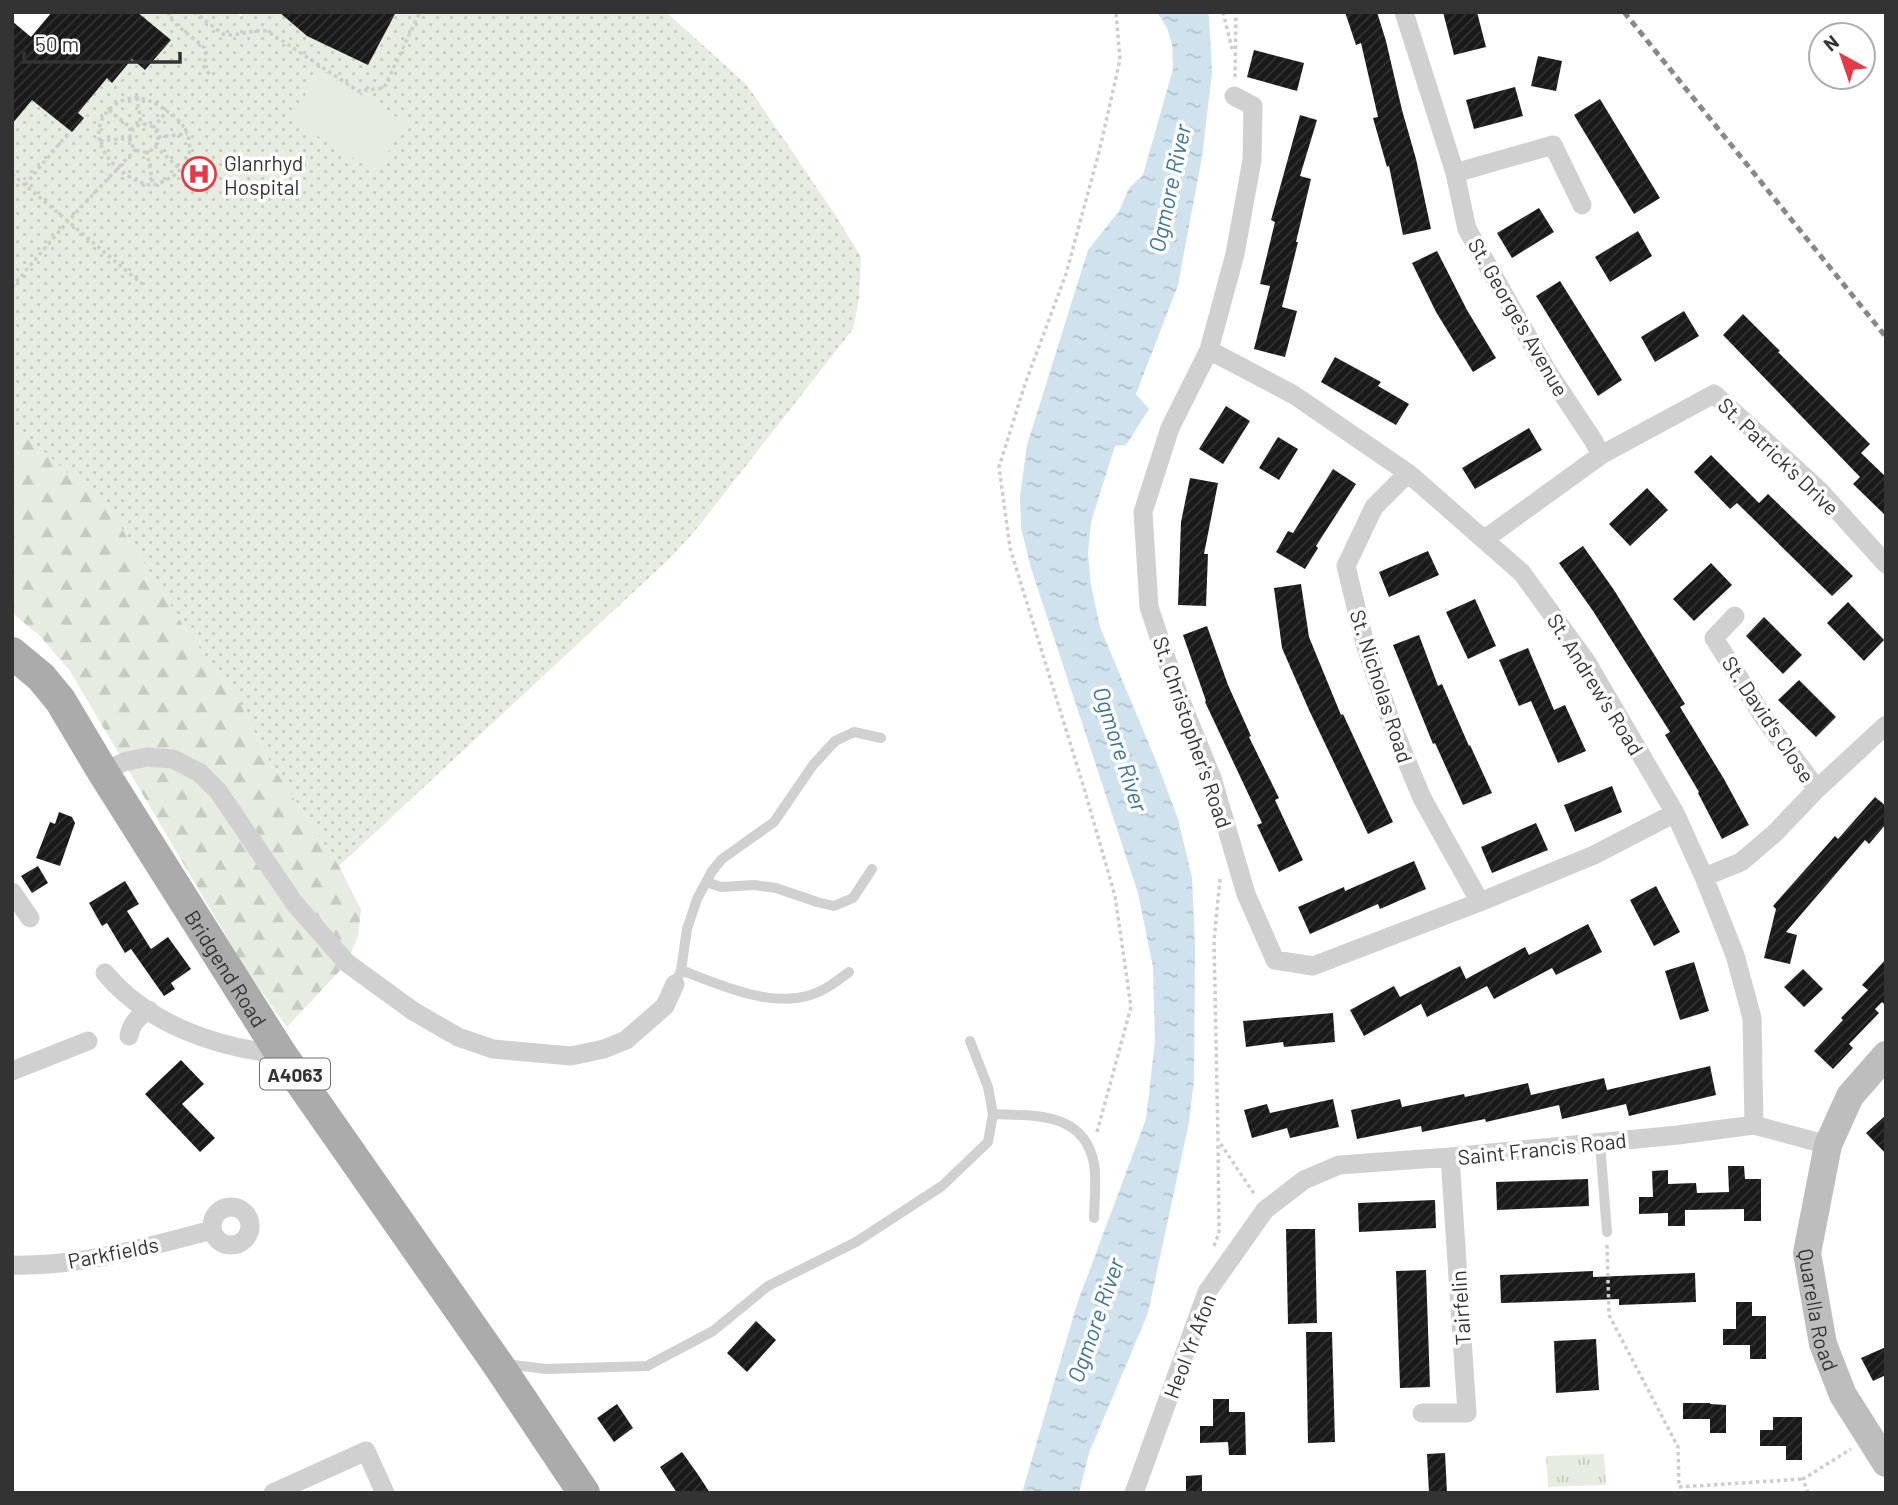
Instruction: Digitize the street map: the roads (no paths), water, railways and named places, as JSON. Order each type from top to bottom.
[{"type":"main road","name":"Bridgend Road","points":[[12,653],[41,677],[60,700],[281,1054],[497,1363],[584,1493]]},
{"type":"street","name":"St. George's Avenue","points":[[1404,12],[1455,173],[1467,229],[1546,369],[1601,455]]},
{"type":"street","name":"St. Christopher's Road","points":[[1234,96],[1253,106],[1252,160],[1235,254],[1209,350],[1170,428],[1143,512],[1149,607],[1178,694],[1212,778],[1246,894],[1275,960],[1313,965],[1480,902],[1594,855],[1675,813]]},
{"type":"street","points":[[1455,173],[1553,145],[1583,205]]},
{"type":"street","name":"St. Andrew's Road","points":[[1209,350],[1294,395],[1408,473],[1522,573],[1586,661],[1675,813],[1735,955],[1752,1018],[1754,1125]]},
{"type":"street","name":"St. Patrick's Drive","points":[[1485,539],[1601,455],[1714,394],[1819,490],[1886,564]]},
{"type":"street","name":"St. Nicholas Road","points":[[1408,473],[1374,507],[1346,566],[1365,644],[1398,740],[1422,798],[1480,902]]},
{"type":"street","name":"St. David's Close","points":[[1735,616],[1714,638],[1764,718],[1817,789]]},
{"type":"street","points":[[1704,877],[1741,862],[1775,833],[1817,789],[1886,725]]},
{"type":"street","points":[[103,772],[124,762],[148,757],[173,760],[200,773],[218,791],[295,904],[347,963],[413,1011],[458,1037],[493,1049],[571,1056],[604,1049],[626,1040],[665,1006],[678,977]]},
{"type":"street","points":[[13,896],[30,918]]},
{"type":"street","points":[[105,973],[126,994],[189,1032],[211,1041],[257,1052],[281,1054]]},
{"type":"street","points":[[129,1036],[132,1024],[142,1013],[149,1010]]},
{"type":"street","points":[[12,1071],[88,1041]]},
{"type":"street","name":"Quarella Road","points":[[1886,1055],[1850,1096],[1828,1145],[1807,1253],[1823,1344],[1843,1395],[1886,1463]]},
{"type":"street","name":"Saint Francis Road","points":[[1265,1210],[1304,1180],[1339,1165],[1600,1143],[1754,1125],[1828,1145]]},
{"type":"street","name":"Tairfelin","points":[[1422,1413],[1467,1413],[1450,1157]]},
{"type":"street","name":"Heol Yr Afon","points":[[1134,1493],[1207,1293],[1265,1210]]},
{"type":"street","name":"Parkfields","points":[[12,1265],[75,1261],[133,1251],[212,1230]]},
{"type":"street","points":[[273,1493],[366,1451],[385,1493]]},
{"type":"lane","points":[[849,972],[830,986],[806,997],[783,999],[748,994],[678,977],[687,929],[697,899],[712,871],[722,859],[774,822],[813,765],[835,741],[854,732],[881,738]]},
{"type":"lane","points":[[706,882],[721,887],[754,885],[776,888],[834,906],[853,898],[872,870]]},
{"type":"lane","points":[[497,1363],[546,1369],[647,1366],[713,1331],[768,1286],[856,1242],[942,1186],[988,1142],[993,1114],[988,1087],[970,1041]]},
{"type":"lane","points":[[993,1114],[1048,1116],[1079,1133],[1091,1153],[1096,1175],[1094,1218]]},
{"type":"lane","points":[[1600,1143],[1607,1232]]},
{"type":"water","name":"Ogmore River","points":[[1157,12],[1208,12],[1212,72],[1202,157],[1178,285],[1136,394],[1149,409],[1126,445],[1115,446],[1091,522],[1088,553],[1091,585],[1100,627],[1178,819],[1192,878],[1195,948],[1194,1080],[1189,1122],[1148,1313],[1089,1453],[1079,1493],[1022,1493],[1077,1304],[1146,1119],[1155,1041],[1153,967],[1138,893],[1031,568],[1021,528],[1020,496],[1027,445],[1088,250],[1119,211],[1129,188],[1143,175],[1173,69],[1172,44],[1167,28]]},
{"type":"railway","points":[[1624,12],[1886,337]]},
{"type":"place","name":"Glanrhyd Hospital","points":[[199,174]]}]
